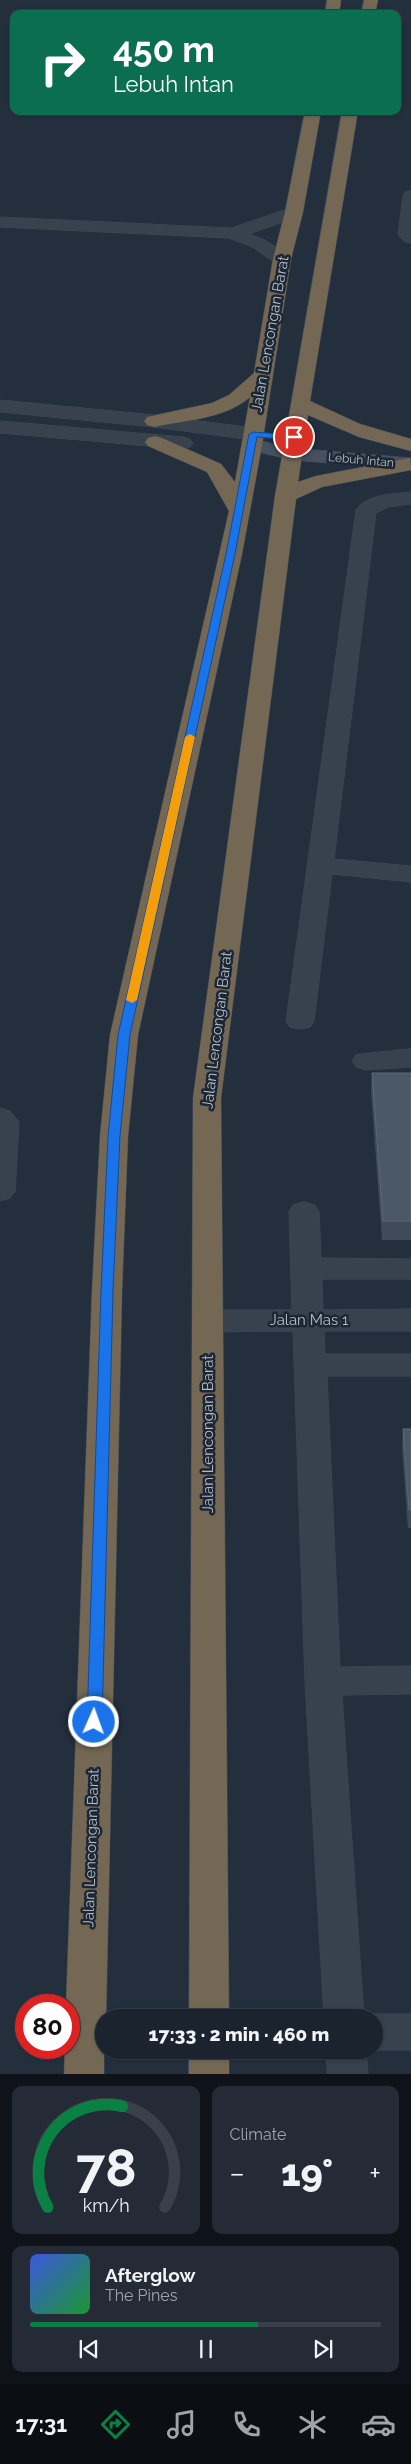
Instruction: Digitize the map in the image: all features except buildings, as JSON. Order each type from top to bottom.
[{"type":"highway","name":"Jalan Lencongan Barat","points":[[84,2074],[107,1291],[114,1136],[124,1035],[239,510],[253,440],[282,259],[294,212],[312,115]]},
{"type":"highway","name":"Jalan Lencongan Barat","points":[[209,2009],[207,1098],[285,496],[349,115]]},
{"type":"highway","points":[[154,420],[218,408],[236,399],[263,375]]},
{"type":"highway","points":[[300,403],[342,426],[410,454]]},
{"type":"highway","points":[[155,442],[214,468],[226,485],[239,510]]},
{"type":"highway","points":[[285,496],[316,482],[410,454]]},
{"type":"highway","points":[[209,2059],[209,2074]]},
{"type":"main road","name":"Lebuh Intan","points":[[253,440],[293,446],[410,454]]},
{"type":"street","points":[[411,196],[407,235],[411,238]]},
{"type":"street","points":[[0,222],[232,232],[264,224],[294,212]]},
{"type":"street","points":[[232,232],[259,244],[282,259]]},
{"type":"street","points":[[0,406],[154,420],[253,440]]},
{"type":"street","points":[[0,427],[155,442],[253,440]]},
{"type":"street","points":[[300,1021],[366,510],[384,501],[411,498]]},
{"type":"street","points":[[320,865],[411,874]]},
{"type":"street","points":[[366,1061],[411,1058]]},
{"type":"street","points":[[0,1191],[3,1120]]},
{"type":"street","points":[[304,1212],[305,1268],[310,1320],[323,1681],[343,2009]]},
{"type":"street","points":[[305,1268],[411,1270]]},
{"type":"street","name":"Jalan Mas 1","points":[[208,1321],[411,1320]]},
{"type":"street","points":[[311,1365],[411,1365]]},
{"type":"street","points":[[323,1681],[411,1680]]},
{"type":"street","points":[[383,2032],[411,2032]]},
{"type":"street","points":[[347,2059],[348,2074]]},
{"type":"slow traffic","points":[[132,1000],[190,737]]},
{"type":"route","points":[[94,1722],[107,1291],[114,1136],[124,1035],[231,554],[253,434],[294,437]]}]
